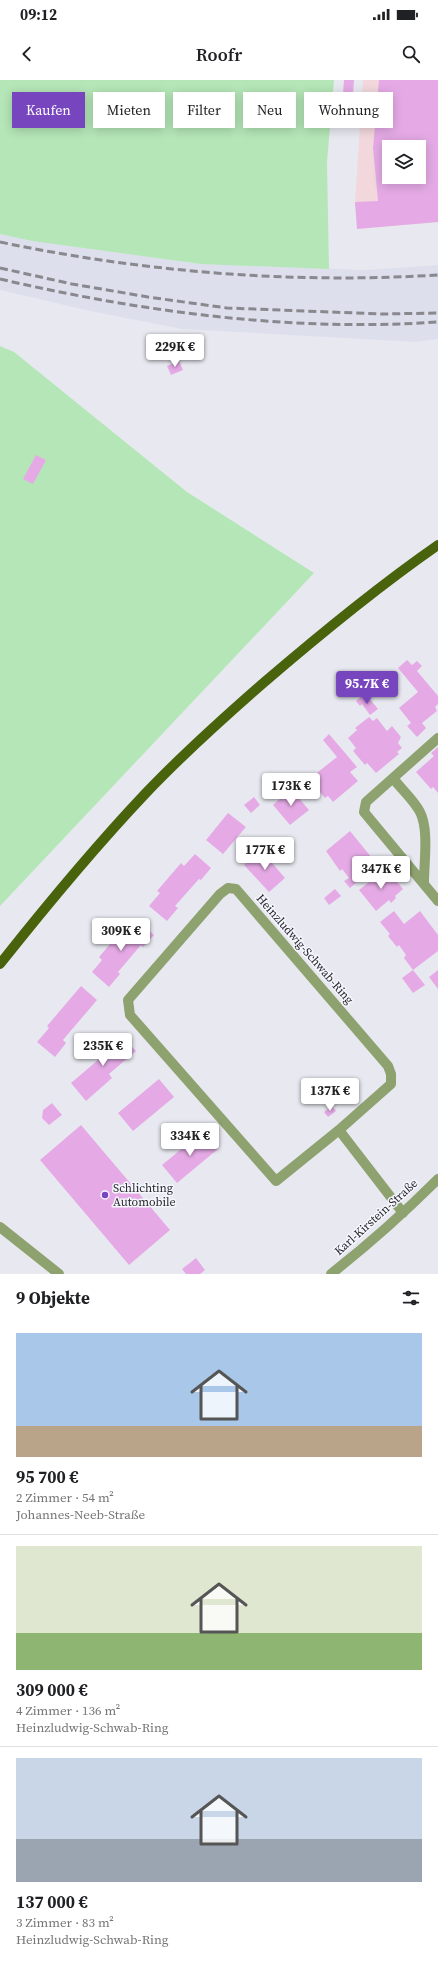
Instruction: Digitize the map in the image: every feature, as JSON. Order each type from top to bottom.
[{"type":"main road","points":[[0,964],[91,853],[145,794],[188,751],[329,626],[386,582],[438,545]]},
{"type":"street","points":[[438,738],[366,802],[364,812],[424,882],[438,901]]},
{"type":"street","points":[[393,778],[419,810],[422,817],[424,828],[424,882]]},
{"type":"street","name":"Heinzludwig-Schwab-Ring","points":[[228,888],[236,889],[388,1066],[391,1074],[391,1084],[339,1130],[276,1181],[130,1015],[128,1000],[220,894],[228,888]]},
{"type":"street","points":[[339,1130],[403,1213]]},
{"type":"street","name":"Karl-Kirstein-Straße","points":[[331,1274],[369,1244],[438,1179]]},
{"type":"street","points":[[0,1227],[60,1274]]},
{"type":"shaded area","points":[[363,80],[438,80],[438,222],[357,229],[355,202],[360,128],[393,128],[393,92],[362,92]]},
{"type":"shaded area","points":[[0,234],[32,241],[201,264],[366,270],[438,265],[438,339],[416,342],[182,329],[90,311],[0,290]]},
{"type":"green space","points":[[0,80],[334,80],[333,92],[304,92],[304,128],[330,128],[327,162],[329,269],[201,264],[32,241],[0,234]]},
{"type":"green space","points":[[0,346],[14,352],[187,492],[314,573],[0,906]]},
{"type":"building","points":[[344,80],[354,80],[353,92],[343,92]]},
{"type":"building","points":[[379,80],[438,80],[438,222],[357,229],[355,202],[378,201],[373,148],[375,128],[393,128],[393,92],[378,92]]},
{"type":"building","points":[[179,361],[183,370],[171,375],[167,366]]},
{"type":"building","points":[[36,455],[46,460],[33,484],[23,479]]},
{"type":"building","points":[[407,660],[412,665],[417,661],[422,666],[417,671],[438,696],[438,704],[435,707],[437,711],[422,723],[426,728],[417,737],[407,726],[411,723],[399,708],[418,692],[398,668]]},
{"type":"building","points":[[363,695],[367,699],[369,698],[378,709],[370,715],[362,704],[360,706],[356,701]]},
{"type":"building","points":[[369,717],[373,721],[377,718],[387,731],[392,726],[401,737],[398,743],[402,748],[397,752],[399,754],[376,773],[367,763],[365,765],[353,751],[356,748],[348,738],[357,730],[355,728]]},
{"type":"building","points":[[329,734],[357,767],[350,772],[358,781],[333,802],[328,796],[325,798],[309,779],[337,757],[323,740]]},
{"type":"building","points":[[438,747],[438,793],[433,787],[431,789],[416,772],[434,756],[431,753]]},
{"type":"building","points":[[291,789],[309,810],[290,825],[273,805]]},
{"type":"building","points":[[254,797],[260,805],[251,813],[244,805]]},
{"type":"building","points":[[228,813],[246,827],[223,854],[206,840]]},
{"type":"building","points":[[350,831],[372,858],[357,870],[363,877],[350,888],[344,881],[349,878],[342,869],[340,871],[326,851]]},
{"type":"building","points":[[261,850],[285,878],[269,892],[244,865]]},
{"type":"building","points":[[195,854],[211,868],[175,906],[178,908],[167,921],[149,906],[160,893],[157,891],[181,863],[184,866]]},
{"type":"building","points":[[386,869],[388,872],[391,870],[395,875],[393,877],[403,889],[395,896],[396,898],[391,903],[389,900],[376,911],[359,890]]},
{"type":"building","points":[[335,889],[341,896],[329,905],[324,898]]},
{"type":"building","points":[[394,911],[404,924],[420,911],[438,935],[438,951],[413,970],[404,958],[406,955],[399,945],[397,947],[388,936],[390,934],[380,922]]},
{"type":"building","points":[[137,920],[154,935],[143,947],[141,945],[118,972],[120,974],[109,987],[92,972],[102,960],[99,957],[123,929],[127,933]]},
{"type":"building","points":[[413,970],[425,985],[413,993],[402,978]]},
{"type":"building","points":[[438,970],[438,989],[429,977]]},
{"type":"building","points":[[81,986],[97,1000],[63,1040],[66,1043],[55,1057],[37,1042],[49,1028],[47,1026]]},
{"type":"building","points":[[120,1034],[136,1051],[109,1074],[112,1078],[86,1101],[71,1083],[98,1060],[95,1056]]},
{"type":"building","points":[[159,1079],[174,1097],[133,1131],[118,1113]]},
{"type":"building","points":[[52,1103],[62,1115],[49,1125],[42,1118],[43,1110]]},
{"type":"building","points":[[332,1106],[336,1111],[328,1117],[324,1112]]},
{"type":"building","name":"Schlichting Automobile","points":[[81,1125],[170,1230],[129,1265],[40,1160]]},
{"type":"building","points":[[203,1131],[218,1149],[177,1183],[162,1165]]},
{"type":"building","points":[[196,1258],[205,1270],[200,1274],[186,1274],[182,1269]]},
{"type":"railway","points":[[0,242],[109,261],[218,273],[328,278],[438,275]]},
{"type":"railway","points":[[0,268],[72,284],[148,297],[227,308],[382,314],[438,313]]},
{"type":"railway","points":[[0,279],[108,301],[218,317],[328,324],[438,322]]},
{"type":"place","name":"Schlichting Automobile","points":[[105,1195]]}]
